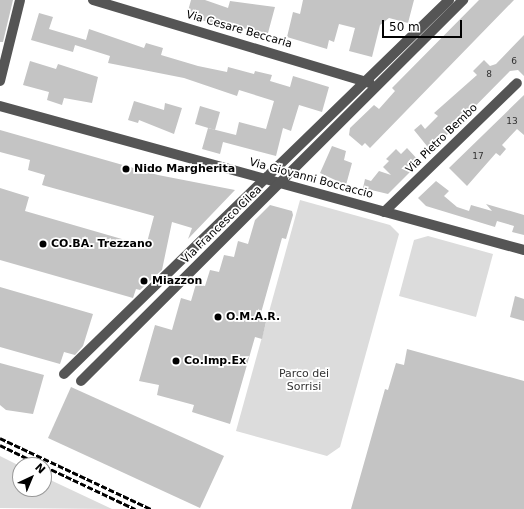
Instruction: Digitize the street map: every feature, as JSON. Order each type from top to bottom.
[{"type":"street","points":[[0,81],[20,0]]},
{"type":"street","name":"Via Cesare Beccaria","points":[[93,0],[366,80],[376,89]]},
{"type":"street","name":"Via Francesco Cilea","points":[[64,374],[264,178],[449,0]]},
{"type":"street","name":"Via Francesco Cilea","points":[[81,380],[282,184],[463,0]]},
{"type":"street","name":"Via Pietro Bembo","points":[[384,212],[517,84]]},
{"type":"street","name":"Via Giovanni Boccaccio","points":[[0,106],[524,250]]},
{"type":"green space","name":"Parco dei Sorrisi","points":[[300,200],[390,225],[399,234],[340,447],[327,456],[236,431]]},
{"type":"green space","points":[[428,236],[493,254],[476,317],[399,296],[414,240]]},
{"type":"green space","points":[[0,456],[12,462],[12,497],[52,497],[52,481],[112,509],[0,508]]},
{"type":"building","points":[[0,0],[13,0],[3,42],[0,42]]},
{"type":"building","points":[[191,0],[205,0],[228,8],[230,1],[275,7],[268,33],[200,20],[201,15],[188,11]]},
{"type":"building","points":[[303,0],[414,0],[408,23],[389,18],[380,25],[372,57],[349,51],[355,28],[339,24],[334,42],[329,40],[327,49],[287,37],[293,12],[300,14]]},
{"type":"building","points":[[479,0],[514,0],[370,148],[365,143],[362,146],[349,135],[350,128],[374,105],[379,109],[395,91],[392,88]]},
{"type":"building","points":[[39,13],[53,17],[49,29],[86,40],[89,29],[144,48],[146,43],[163,48],[161,55],[198,66],[227,72],[228,67],[254,74],[255,71],[272,75],[270,81],[290,87],[293,76],[329,87],[322,112],[299,105],[291,131],[283,128],[276,156],[223,142],[220,154],[202,149],[208,128],[236,135],[239,122],[266,129],[274,101],[239,90],[237,96],[184,78],[108,63],[110,56],[75,45],[73,52],[31,40]]},
{"type":"building","points":[[524,35],[524,76],[518,70],[510,71],[431,151],[414,130],[421,124],[425,129],[438,116],[434,113],[477,75],[473,71],[484,60],[490,66],[496,64]]},
{"type":"building","points":[[30,61],[56,69],[58,64],[98,77],[92,103],[64,98],[62,105],[47,100],[49,92],[23,85]]},
{"type":"building","points":[[524,95],[524,135],[517,129],[502,145],[506,149],[500,156],[496,153],[467,186],[449,168]]},
{"type":"building","points":[[134,101],[164,110],[165,103],[182,108],[174,134],[139,120],[138,123],[128,120]]},
{"type":"building","points":[[200,106],[220,112],[215,130],[195,124]]},
{"type":"building","points":[[0,130],[158,175],[235,190],[188,239],[192,228],[172,222],[162,270],[140,290],[136,289],[133,298],[0,260],[0,188],[29,197],[25,211],[146,246],[154,216],[42,185],[45,175],[28,170],[30,160],[0,152]]},
{"type":"building","points":[[332,146],[346,151],[344,160],[352,163],[346,185],[320,173]]},
{"type":"building","points":[[407,148],[420,162],[388,194],[363,188],[365,179],[371,181],[379,171],[391,175],[383,167],[389,161],[386,159],[396,149],[401,154]]},
{"type":"building","points":[[436,181],[449,191],[444,196],[457,207],[469,211],[471,205],[492,211],[486,204],[524,215],[524,235],[512,232],[514,226],[497,221],[495,227],[426,206],[418,198]]},
{"type":"building","points":[[270,205],[292,211],[293,215],[286,239],[282,238],[261,313],[262,320],[266,322],[262,339],[255,337],[230,424],[192,412],[194,405],[157,395],[159,385],[139,381],[155,325],[172,330],[181,298],[191,301],[196,284],[205,286],[210,270],[219,272],[224,255],[234,257],[238,241],[248,244],[255,220]]},
{"type":"building","points":[[0,287],[93,314],[83,346],[75,355],[64,352],[60,364],[0,347]]},
{"type":"building","points":[[515,296],[524,299],[524,321],[510,317]]},
{"type":"building","points":[[407,349],[524,381],[524,509],[351,509],[385,389],[388,390],[396,363],[404,365]]},
{"type":"building","points":[[0,363],[44,375],[33,414],[6,410],[0,405]]},
{"type":"building","points":[[71,387],[224,456],[200,508],[48,438]]},
{"type":"railway","points":[[0,438],[151,509]]},
{"type":"railway","points":[[0,445],[25,457]]},
{"type":"railway","points":[[52,470],[135,509]]},
{"type":"place","name":"Nido Margherita","points":[[126,169]]},
{"type":"place","name":"CO.BA. Trezzano","points":[[43,244]]},
{"type":"place","name":"Miazzon","points":[[144,281]]},
{"type":"place","name":"O.M.A.R.","points":[[218,317]]},
{"type":"place","name":"Co.Imp.Ex","points":[[176,361]]}]
